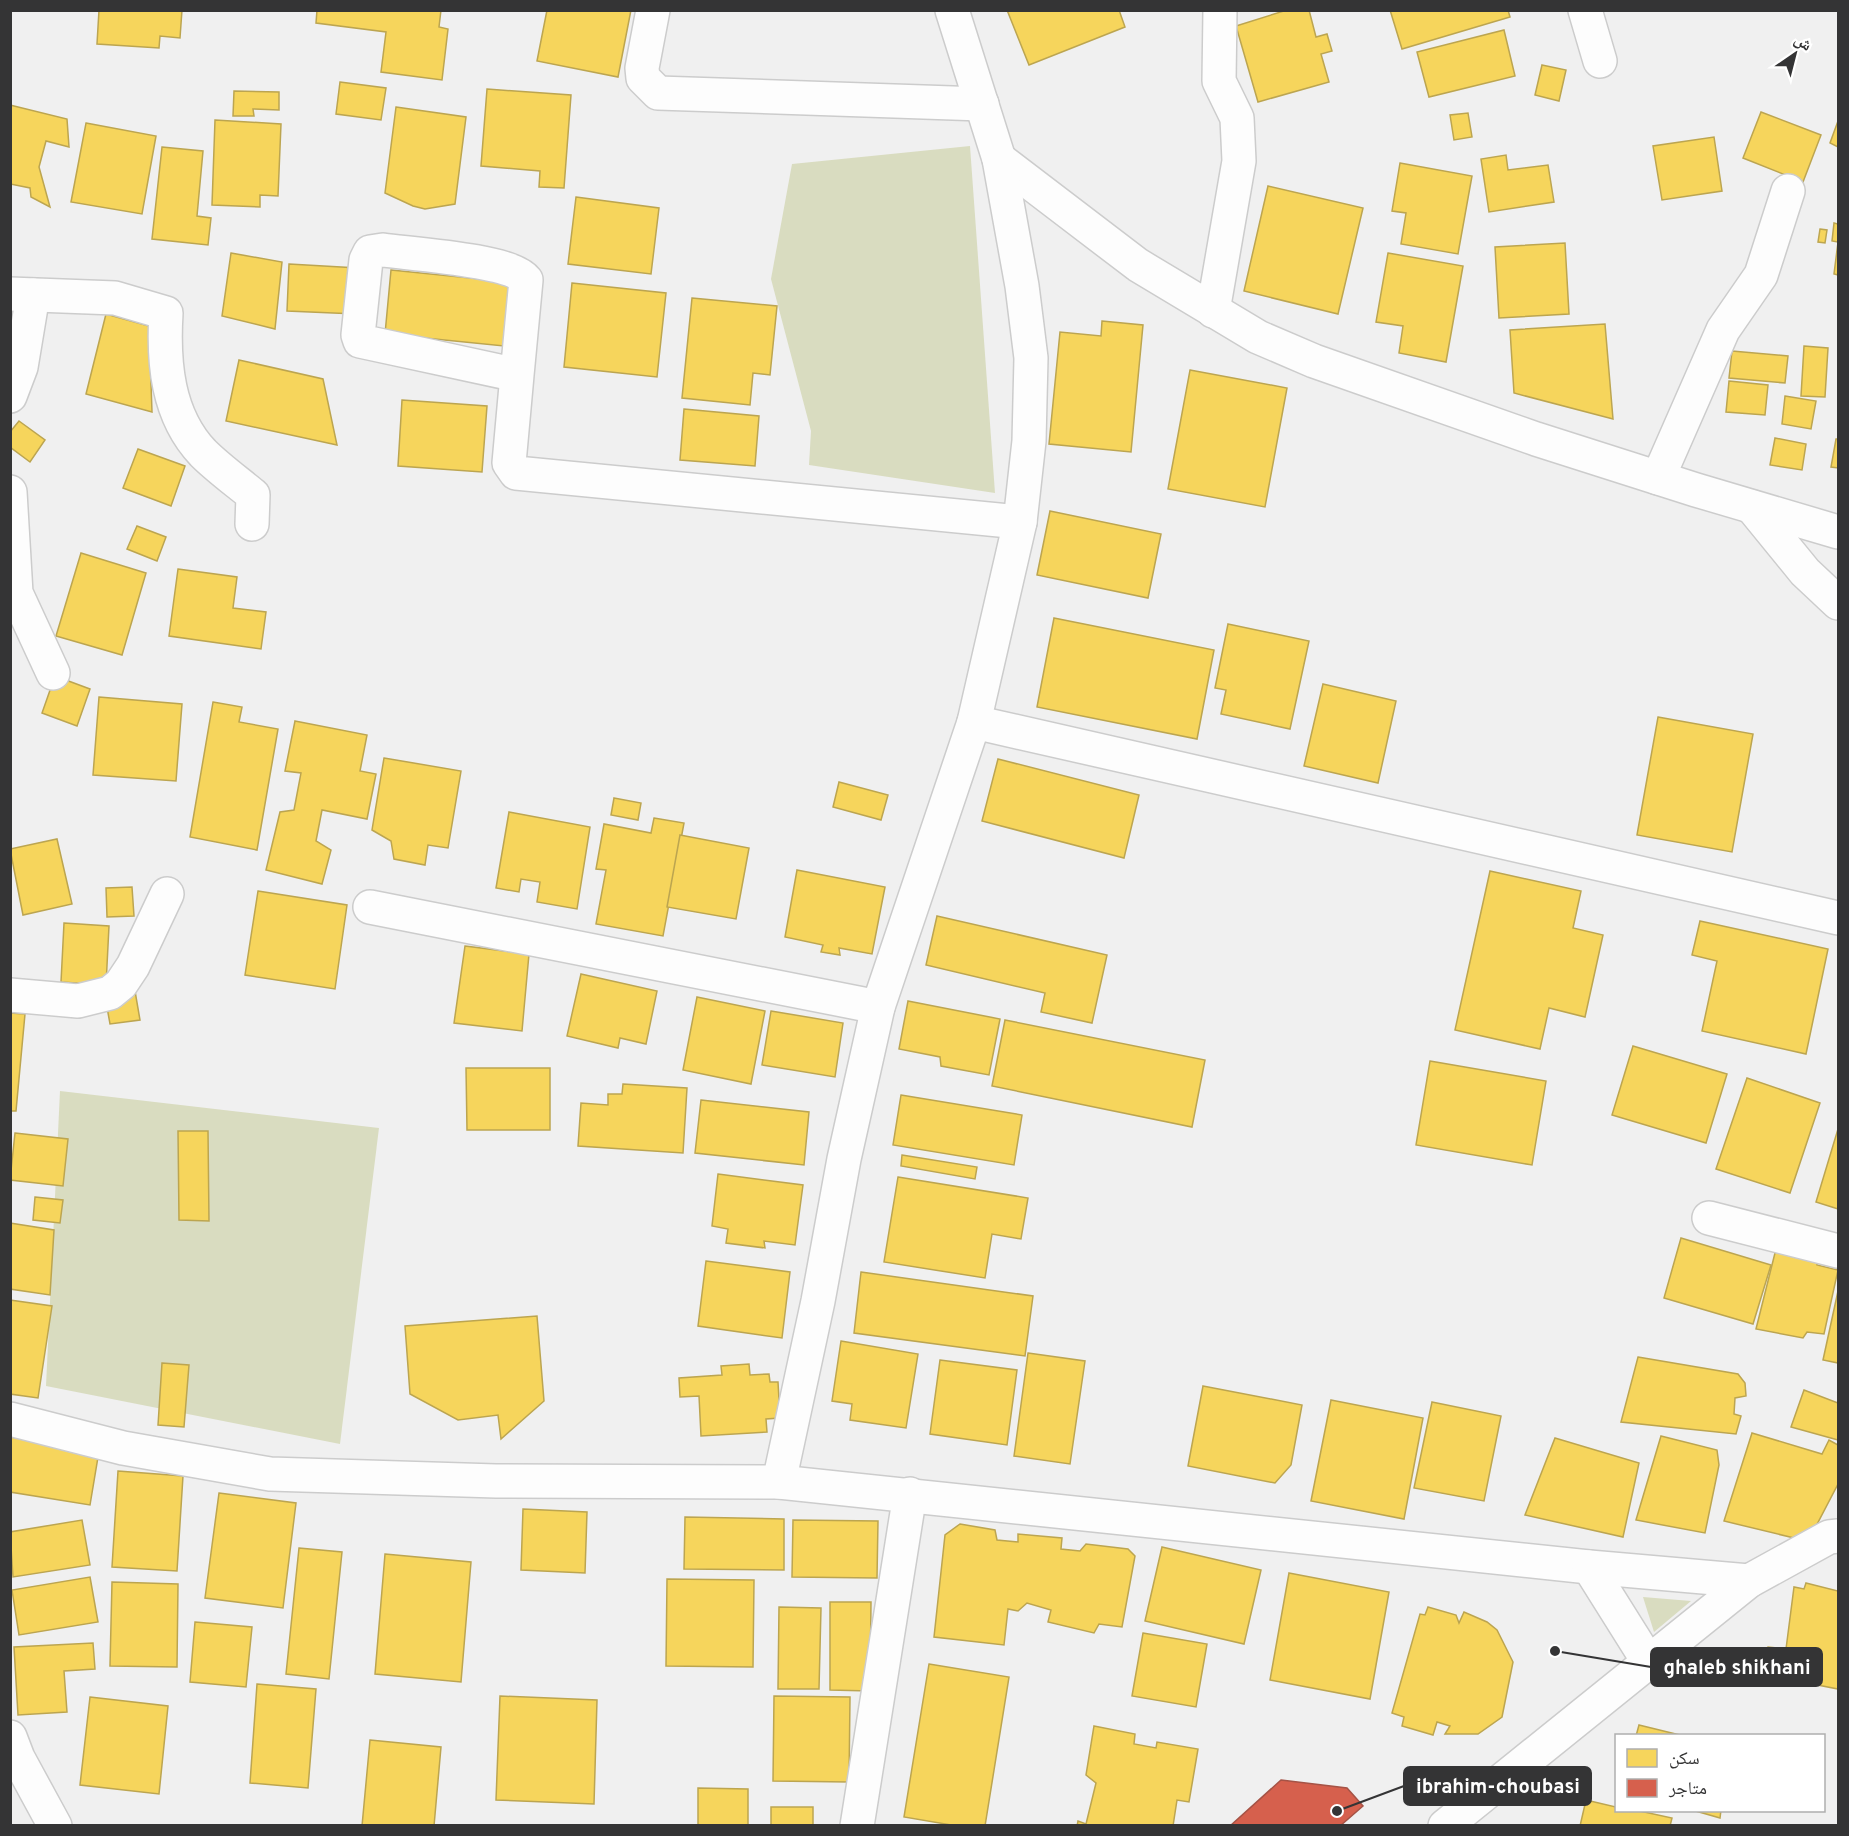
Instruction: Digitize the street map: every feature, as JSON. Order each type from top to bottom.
[{"type":"street","points":[[653,10],[642,68],[643,78],[658,93],[982,104]]},
{"type":"street","points":[[1212,311],[1239,160],[1237,118],[1219,81],[1220,10]]},
{"type":"street","points":[[1585,10],[1600,61]]},
{"type":"street","points":[[779,1482],[818,1301],[844,1159],[878,1007],[974,722],[1020,522],[1029,441],[1031,358],[1022,286],[999,159],[955,13]]},
{"type":"street","points":[[999,159],[1138,265],[1258,337],[1314,361],[1536,439],[1839,532]]},
{"type":"street","points":[[1658,478],[1723,330],[1761,275],[1788,191]]},
{"type":"street","points":[[517,375],[360,341],[358,335],[366,260],[370,252],[383,250],[502,266],[521,273],[526,280],[509,464],[513,471],[522,474],[1020,522]]},
{"type":"street","points":[[10,396],[21,368],[22,294],[115,298],[166,313],[164,352],[171,393],[183,427],[202,452],[253,495],[252,524]]},
{"type":"street","points":[[10,492],[16,593],[53,673]]},
{"type":"street","points":[[1752,507],[1805,572],[1839,603]]},
{"type":"street","points":[[974,722],[1839,918]]},
{"type":"street","points":[[10,995],[78,1001],[110,993],[121,984],[133,966],[167,894]]},
{"type":"street","points":[[370,907],[878,1007]]},
{"type":"street","points":[[1708,1218],[1839,1251]]},
{"type":"street","points":[[10,1419],[123,1448],[270,1474],[495,1481],[779,1482],[1589,1567],[1749,1581]]},
{"type":"street","points":[[857,1826],[910,1494]]},
{"type":"street","points":[[1445,1826],[1749,1581],[1835,1530]]},
{"type":"street","points":[[1589,1567],[1648,1661]]},
{"type":"street","points":[[10,1737],[18,1758],[55,1826]]},
{"type":"green space","points":[[970,146],[995,493],[809,465],[811,431],[771,279],[792,164]]},
{"type":"green space","points":[[60,1091],[379,1128],[340,1444],[46,1386]]},
{"type":"green space","points":[[1643,1597],[1691,1601],[1654,1632]]},
{"type":"building: سكن","points":[[99,10],[182,10],[180,38],[160,36],[159,48],[97,44]]},
{"type":"building: سكن","points":[[317,10],[441,10],[439,27],[448,29],[442,80],[381,72],[386,32],[316,23]]},
{"type":"building: سكن","points":[[547,10],[631,10],[618,77],[537,61]]},
{"type":"building: سكن","points":[[1007,10],[1119,10],[1125,27],[1029,65]]},
{"type":"building: سكن","points":[[1287,10],[1309,10],[1316,37],[1327,34],[1332,51],[1321,54],[1329,82],[1258,102],[1236,26]]},
{"type":"building: سكن","points":[[1390,10],[1508,10],[1510,17],[1402,49]]},
{"type":"building: سكن","points":[[1504,30],[1515,76],[1429,97],[1417,52]]},
{"type":"building: سكن","points":[[1542,65],[1566,70],[1559,101],[1535,95]]},
{"type":"building: سكن","points":[[340,82],[386,88],[381,120],[336,114]]},
{"type":"building: سكن","points":[[487,89],[571,95],[564,188],[539,187],[540,171],[481,166]]},
{"type":"building: سكن","points":[[234,91],[279,92],[279,110],[253,109],[254,116],[233,116]]},
{"type":"building: سكن","points":[[10,105],[67,119],[69,147],[46,141],[39,167],[50,207],[31,197],[30,188],[10,184]]},
{"type":"building: سكن","points":[[396,107],[466,117],[455,204],[425,209],[385,193]]},
{"type":"building: سكن","points":[[1761,112],[1821,135],[1803,182],[1743,158]]},
{"type":"building: سكن","points":[[1468,113],[1472,137],[1454,140],[1450,115]]},
{"type":"building: سكن","points":[[215,120],[281,124],[278,196],[260,195],[260,207],[212,205]]},
{"type":"building: سكن","points":[[1838,121],[1838,147],[1830,143]]},
{"type":"building: سكن","points":[[86,123],[156,136],[142,214],[71,202]]},
{"type":"building: سكن","points":[[1714,137],[1722,191],[1662,200],[1653,146]]},
{"type":"building: سكن","points":[[162,147],[203,151],[197,216],[211,218],[208,245],[152,239]]},
{"type":"building: سكن","points":[[1506,155],[1508,170],[1548,165],[1554,202],[1489,212],[1481,159]]},
{"type":"building: سكن","points":[[1400,163],[1472,176],[1458,254],[1401,244],[1406,213],[1392,211]]},
{"type":"building: سكن","points":[[1268,186],[1363,208],[1338,314],[1244,291]]},
{"type":"building: سكن","points":[[576,197],[659,208],[651,274],[568,264]]},
{"type":"building: سكن","points":[[1834,223],[1838,224],[1838,242],[1832,241]]},
{"type":"building: سكن","points":[[1820,229],[1827,230],[1825,243],[1818,242]]},
{"type":"building: سكن","points":[[1838,242],[1838,275],[1834,274]]},
{"type":"building: سكن","points":[[1565,243],[1569,314],[1499,318],[1495,247]]},
{"type":"building: سكن","points":[[231,253],[282,262],[275,329],[222,316]]},
{"type":"building: سكن","points":[[1388,253],[1463,266],[1446,362],[1399,353],[1403,326],[1376,322]]},
{"type":"building: سكن","points":[[289,264],[358,268],[356,314],[287,311]]},
{"type":"building: سكن","points":[[391,270],[510,282],[504,346],[385,334]]},
{"type":"building: سكن","points":[[572,283],[666,293],[657,377],[564,367]]},
{"type":"building: سكن","points":[[692,298],[777,306],[770,375],[753,373],[750,405],[682,398]]},
{"type":"building: سكن","points":[[106,314],[149,326],[152,412],[86,394]]},
{"type":"building: سكن","points":[[1102,321],[1143,325],[1131,452],[1049,444],[1060,332],[1101,336]]},
{"type":"building: سكن","points":[[1605,324],[1613,419],[1514,393],[1510,330]]},
{"type":"building: سكن","points":[[1804,346],[1828,348],[1825,397],[1801,396]]},
{"type":"building: سكن","points":[[1732,351],[1788,356],[1785,383],[1729,378]]},
{"type":"building: سكن","points":[[239,360],[323,379],[337,445],[226,421]]},
{"type":"building: سكن","points":[[1190,370],[1287,388],[1265,507],[1168,489]]},
{"type":"building: سكن","points":[[1729,381],[1768,385],[1765,415],[1726,412]]},
{"type":"building: سكن","points":[[1785,396],[1816,401],[1811,429],[1782,424]]},
{"type":"building: سكن","points":[[402,400],[487,406],[482,472],[398,466]]},
{"type":"building: سكن","points":[[684,409],[759,416],[755,466],[680,460]]},
{"type":"building: سكن","points":[[19,421],[45,440],[30,462],[10,447],[10,432]]},
{"type":"building: سكن","points":[[1775,438],[1806,444],[1802,470],[1770,465]]},
{"type":"building: سكن","points":[[1836,439],[1838,439],[1838,468],[1831,467]]},
{"type":"building: سكن","points":[[138,449],[185,466],[171,506],[123,488]]},
{"type":"building: سكن","points":[[1050,511],[1161,534],[1148,598],[1037,575]]},
{"type":"building: سكن","points":[[137,526],[166,537],[157,561],[127,549]]},
{"type":"building: سكن","points":[[81,553],[146,573],[122,655],[56,636]]},
{"type":"building: سكن","points":[[178,569],[237,577],[233,608],[266,612],[261,649],[169,636]]},
{"type":"building: سكن","points":[[1054,618],[1214,650],[1197,739],[1037,707]]},
{"type":"building: سكن","points":[[1228,624],[1309,641],[1290,729],[1221,714],[1226,690],[1215,688]]},
{"type":"building: سكن","points":[[55,676],[90,689],[77,726],[42,713]]},
{"type":"building: سكن","points":[[1323,684],[1396,701],[1378,783],[1304,766]]},
{"type":"building: سكن","points":[[99,697],[182,704],[176,781],[93,775]]},
{"type":"building: سكن","points":[[213,702],[242,707],[239,722],[278,729],[257,850],[190,837]]},
{"type":"building: سكن","points":[[1658,717],[1753,734],[1732,852],[1637,835]]},
{"type":"building: سكن","points":[[295,721],[367,735],[360,771],[376,774],[367,819],[322,810],[316,841],[331,850],[322,884],[266,870],[280,812],[294,810],[301,773],[285,771]]},
{"type":"building: سكن","points":[[384,758],[461,771],[448,848],[428,845],[425,865],[394,859],[391,841],[372,830]]},
{"type":"building: سكن","points":[[998,759],[1139,795],[1124,858],[982,821]]},
{"type":"building: سكن","points":[[839,782],[888,795],[881,820],[833,807]]},
{"type":"building: سكن","points":[[614,798],[641,803],[638,820],[611,815]]},
{"type":"building: سكن","points":[[509,812],[590,827],[577,909],[537,902],[540,882],[521,879],[519,892],[496,888]]},
{"type":"building: سكن","points":[[654,818],[684,823],[663,936],[596,924],[606,870],[596,869],[604,824],[651,833]]},
{"type":"building: سكن","points":[[680,835],[749,848],[736,919],[667,907]]},
{"type":"building: سكن","points":[[57,839],[72,904],[23,915],[10,849]]},
{"type":"building: سكن","points":[[797,870],[885,887],[872,954],[839,948],[840,955],[821,952],[823,945],[785,937]]},
{"type":"building: سكن","points":[[1490,871],[1581,891],[1573,928],[1603,935],[1585,1017],[1549,1008],[1540,1049],[1455,1030]]},
{"type":"building: سكن","points":[[132,887],[134,916],[107,917],[106,888]]},
{"type":"building: سكن","points":[[258,891],[347,905],[335,989],[245,975]]},
{"type":"building: سكن","points":[[937,916],[1107,955],[1092,1023],[1041,1012],[1045,993],[926,965]]},
{"type":"building: سكن","points":[[1700,921],[1828,949],[1806,1054],[1702,1031],[1717,961],[1692,955]]},
{"type":"building: سكن","points":[[64,923],[109,926],[106,985],[61,982]]},
{"type":"building: سكن","points":[[465,946],[529,954],[522,1031],[454,1023]]},
{"type":"building: سكن","points":[[581,974],[657,991],[646,1044],[620,1038],[618,1048],[567,1036]]},
{"type":"building: سكن","points":[[135,991],[140,1020],[110,1024],[105,996]]},
{"type":"building: سكن","points":[[697,997],[765,1011],[751,1084],[683,1070]]},
{"type":"building: سكن","points":[[908,1001],[1000,1019],[989,1075],[941,1066],[940,1057],[899,1049]]},
{"type":"building: سكن","points":[[771,1011],[843,1023],[835,1077],[762,1065]]},
{"type":"building: سكن","points":[[10,1013],[25,1014],[16,1111],[10,1111]]},
{"type":"building: سكن","points":[[1005,1020],[1205,1060],[1192,1127],[992,1086]]},
{"type":"building: سكن","points":[[1633,1046],[1727,1074],[1706,1143],[1612,1115]]},
{"type":"building: سكن","points":[[1430,1061],[1546,1081],[1532,1165],[1416,1145]]},
{"type":"building: سكن","points":[[466,1068],[550,1068],[550,1130],[467,1130]]},
{"type":"building: سكن","points":[[1747,1078],[1820,1103],[1790,1193],[1716,1169]]},
{"type":"building: سكن","points":[[623,1084],[687,1088],[683,1153],[578,1146],[581,1103],[608,1105],[608,1094],[622,1094]]},
{"type":"building: سكن","points":[[901,1095],[1022,1115],[1014,1165],[893,1145]]},
{"type":"building: سكن","points":[[701,1100],[809,1112],[804,1165],[695,1153]]},
{"type":"building: سكن","points":[[1838,1129],[1838,1209],[1816,1202]]},
{"type":"building: سكن","points":[[178,1131],[208,1131],[209,1221],[179,1220]]},
{"type":"building: سكن","points":[[15,1133],[68,1139],[63,1186],[10,1180]]},
{"type":"building: سكن","points":[[902,1155],[977,1167],[975,1179],[901,1166]]},
{"type":"building: سكن","points":[[718,1174],[803,1185],[795,1245],[764,1241],[765,1248],[726,1243],[728,1229],[712,1226]]},
{"type":"building: سكن","points":[[898,1177],[1028,1198],[1021,1239],[992,1234],[985,1278],[884,1262]]},
{"type":"building: سكن","points":[[35,1197],[63,1200],[60,1223],[33,1220]]},
{"type":"building: سكن","points":[[10,1223],[54,1230],[50,1295],[10,1289]]},
{"type":"building: سكن","points":[[1681,1238],[1771,1265],[1753,1324],[1664,1298]]},
{"type":"building: سكن","points":[[1777,1245],[1817,1254],[1817,1265],[1838,1270],[1824,1334],[1807,1332],[1803,1338],[1756,1329]]},
{"type":"building: سكن","points":[[706,1261],[790,1272],[782,1338],[698,1326]]},
{"type":"building: سكن","points":[[861,1272],[1033,1296],[1025,1356],[854,1333]]},
{"type":"building: سكن","points":[[1838,1291],[1838,1363],[1823,1360]]},
{"type":"building: سكن","points":[[10,1300],[52,1306],[38,1398],[10,1394]]},
{"type":"building: سكن","points":[[537,1316],[544,1401],[501,1439],[498,1415],[458,1420],[410,1394],[405,1326]]},
{"type":"building: سكن","points":[[841,1341],[918,1354],[906,1428],[850,1420],[852,1404],[832,1401]]},
{"type":"building: سكن","points":[[1028,1353],[1085,1361],[1070,1464],[1014,1456]]},
{"type":"building: سكن","points":[[1638,1357],[1738,1374],[1745,1383],[1746,1396],[1735,1398],[1734,1414],[1741,1416],[1736,1434],[1621,1422]]},
{"type":"building: سكن","points":[[940,1360],[1017,1370],[1007,1445],[930,1434]]},
{"type":"building: سكن","points":[[162,1363],[189,1365],[184,1427],[158,1425]]},
{"type":"building: سكن","points":[[749,1364],[750,1375],[769,1374],[770,1382],[778,1382],[780,1418],[766,1419],[767,1432],[701,1436],[699,1396],[680,1397],[679,1378],[722,1375],[721,1366]]},
{"type":"building: سكن","points":[[1203,1386],[1302,1405],[1291,1465],[1275,1483],[1188,1466]]},
{"type":"building: سكن","points":[[1804,1390],[1838,1403],[1838,1440],[1791,1427]]},
{"type":"building: سكن","points":[[1331,1400],[1423,1418],[1404,1519],[1311,1501]]},
{"type":"building: سكن","points":[[1432,1402],[1501,1416],[1484,1501],[1414,1488]]},
{"type":"building: سكن","points":[[1752,1433],[1822,1454],[1829,1440],[1838,1445],[1838,1484],[1813,1532],[1794,1538],[1724,1521]]},
{"type":"building: سكن","points":[[1661,1436],[1717,1450],[1719,1465],[1705,1533],[1636,1520]]},
{"type":"building: سكن","points":[[10,1437],[99,1451],[90,1505],[10,1492]]},
{"type":"building: سكن","points":[[1555,1438],[1639,1463],[1623,1537],[1525,1515]]},
{"type":"building: سكن","points":[[118,1471],[183,1476],[177,1571],[112,1567]]},
{"type":"building: سكن","points":[[219,1493],[296,1503],[283,1608],[205,1598]]},
{"type":"building: سكن","points":[[523,1509],[587,1512],[585,1573],[521,1570]]},
{"type":"building: سكن","points":[[685,1517],[784,1519],[784,1570],[684,1569]]},
{"type":"building: سكن","points":[[82,1520],[90,1565],[13,1577],[10,1532]]},
{"type":"building: سكن","points":[[793,1520],[878,1521],[877,1578],[792,1577]]},
{"type":"building: سكن","points":[[960,1524],[995,1530],[997,1540],[1018,1542],[1018,1534],[1062,1538],[1061,1549],[1080,1551],[1086,1544],[1128,1549],[1135,1556],[1122,1627],[1099,1624],[1094,1633],[1048,1622],[1051,1610],[1027,1603],[1018,1611],[1008,1609],[1004,1645],[934,1637],[945,1535]]},
{"type":"building: سكن","points":[[1162,1547],[1261,1570],[1244,1644],[1145,1621]]},
{"type":"building: سكن","points":[[299,1548],[342,1552],[329,1679],[286,1674]]},
{"type":"building: سكن","points":[[385,1554],[471,1562],[461,1682],[375,1674]]},
{"type":"building: سكن","points":[[1289,1573],[1389,1592],[1370,1699],[1270,1680]]},
{"type":"building: سكن","points":[[90,1577],[98,1622],[19,1635],[12,1590]]},
{"type":"building: سكن","points":[[667,1579],[754,1580],[753,1667],[666,1666]]},
{"type":"building: سكن","points":[[112,1582],[178,1584],[177,1667],[110,1666]]},
{"type":"building: سكن","points":[[1806,1583],[1838,1591],[1838,1689],[1762,1674],[1768,1647],[1786,1649],[1794,1587],[1804,1589]]},
{"type":"building: سكن","points":[[830,1602],[871,1602],[870,1691],[830,1690]]},
{"type":"building: سكن","points":[[779,1607],[821,1608],[819,1689],[778,1689]]},
{"type":"building: سكن","points":[[1428,1607],[1456,1615],[1459,1623],[1464,1612],[1487,1622],[1497,1630],[1513,1662],[1502,1717],[1478,1734],[1445,1734],[1450,1726],[1437,1722],[1433,1735],[1402,1726],[1404,1717],[1392,1713],[1420,1614],[1425,1615]]},
{"type":"building: سكن","points":[[195,1622],[252,1627],[246,1687],[190,1682]]},
{"type":"building: سكن","points":[[1143,1633],[1207,1644],[1196,1707],[1132,1696]]},
{"type":"building: سكن","points":[[93,1643],[95,1669],[64,1671],[67,1712],[18,1715],[14,1647]]},
{"type":"building: سكن","points":[[929,1664],[1009,1677],[985,1826],[957,1826],[904,1817]]},
{"type":"building: سكن","points":[[257,1684],[316,1689],[308,1788],[250,1783]]},
{"type":"building: سكن","points":[[500,1696],[597,1700],[594,1804],[496,1800]]},
{"type":"building: سكن","points":[[774,1696],[850,1697],[849,1782],[773,1781]]},
{"type":"building: سكن","points":[[90,1697],[168,1706],[159,1794],[80,1785]]},
{"type":"building: سكن","points":[[1639,1725],[1676,1734],[1637,1734]]},
{"type":"building: سكن","points":[[1094,1726],[1135,1734],[1134,1744],[1156,1748],[1157,1742],[1198,1749],[1189,1802],[1177,1800],[1173,1826],[1077,1826],[1078,1821],[1086,1824],[1096,1783],[1086,1775]]},
{"type":"building: سكن","points":[[370,1740],[441,1747],[434,1826],[362,1826]]},
{"type":"building: سكن","points":[[698,1788],[748,1789],[748,1826],[698,1826]]},
{"type":"building: سكن","points":[[1586,1800],[1615,1807],[1615,1812],[1644,1812],[1672,1818],[1670,1826],[1580,1826]]},
{"type":"building: سكن","points":[[771,1807],[813,1807],[813,1826],[771,1826]]},
{"type":"building: سكن","points":[[1699,1812],[1721,1812],[1720,1818]]},
{"type":"building: متاجر","points":[[1281,1780],[1347,1788],[1363,1806],[1340,1826],[1230,1826]]},
{"type":"place","name":"ghaleb shikhani","points":[[1555,1651]]},
{"type":"place","name":"ibrahim-choubasi","points":[[1337,1811]]}]
